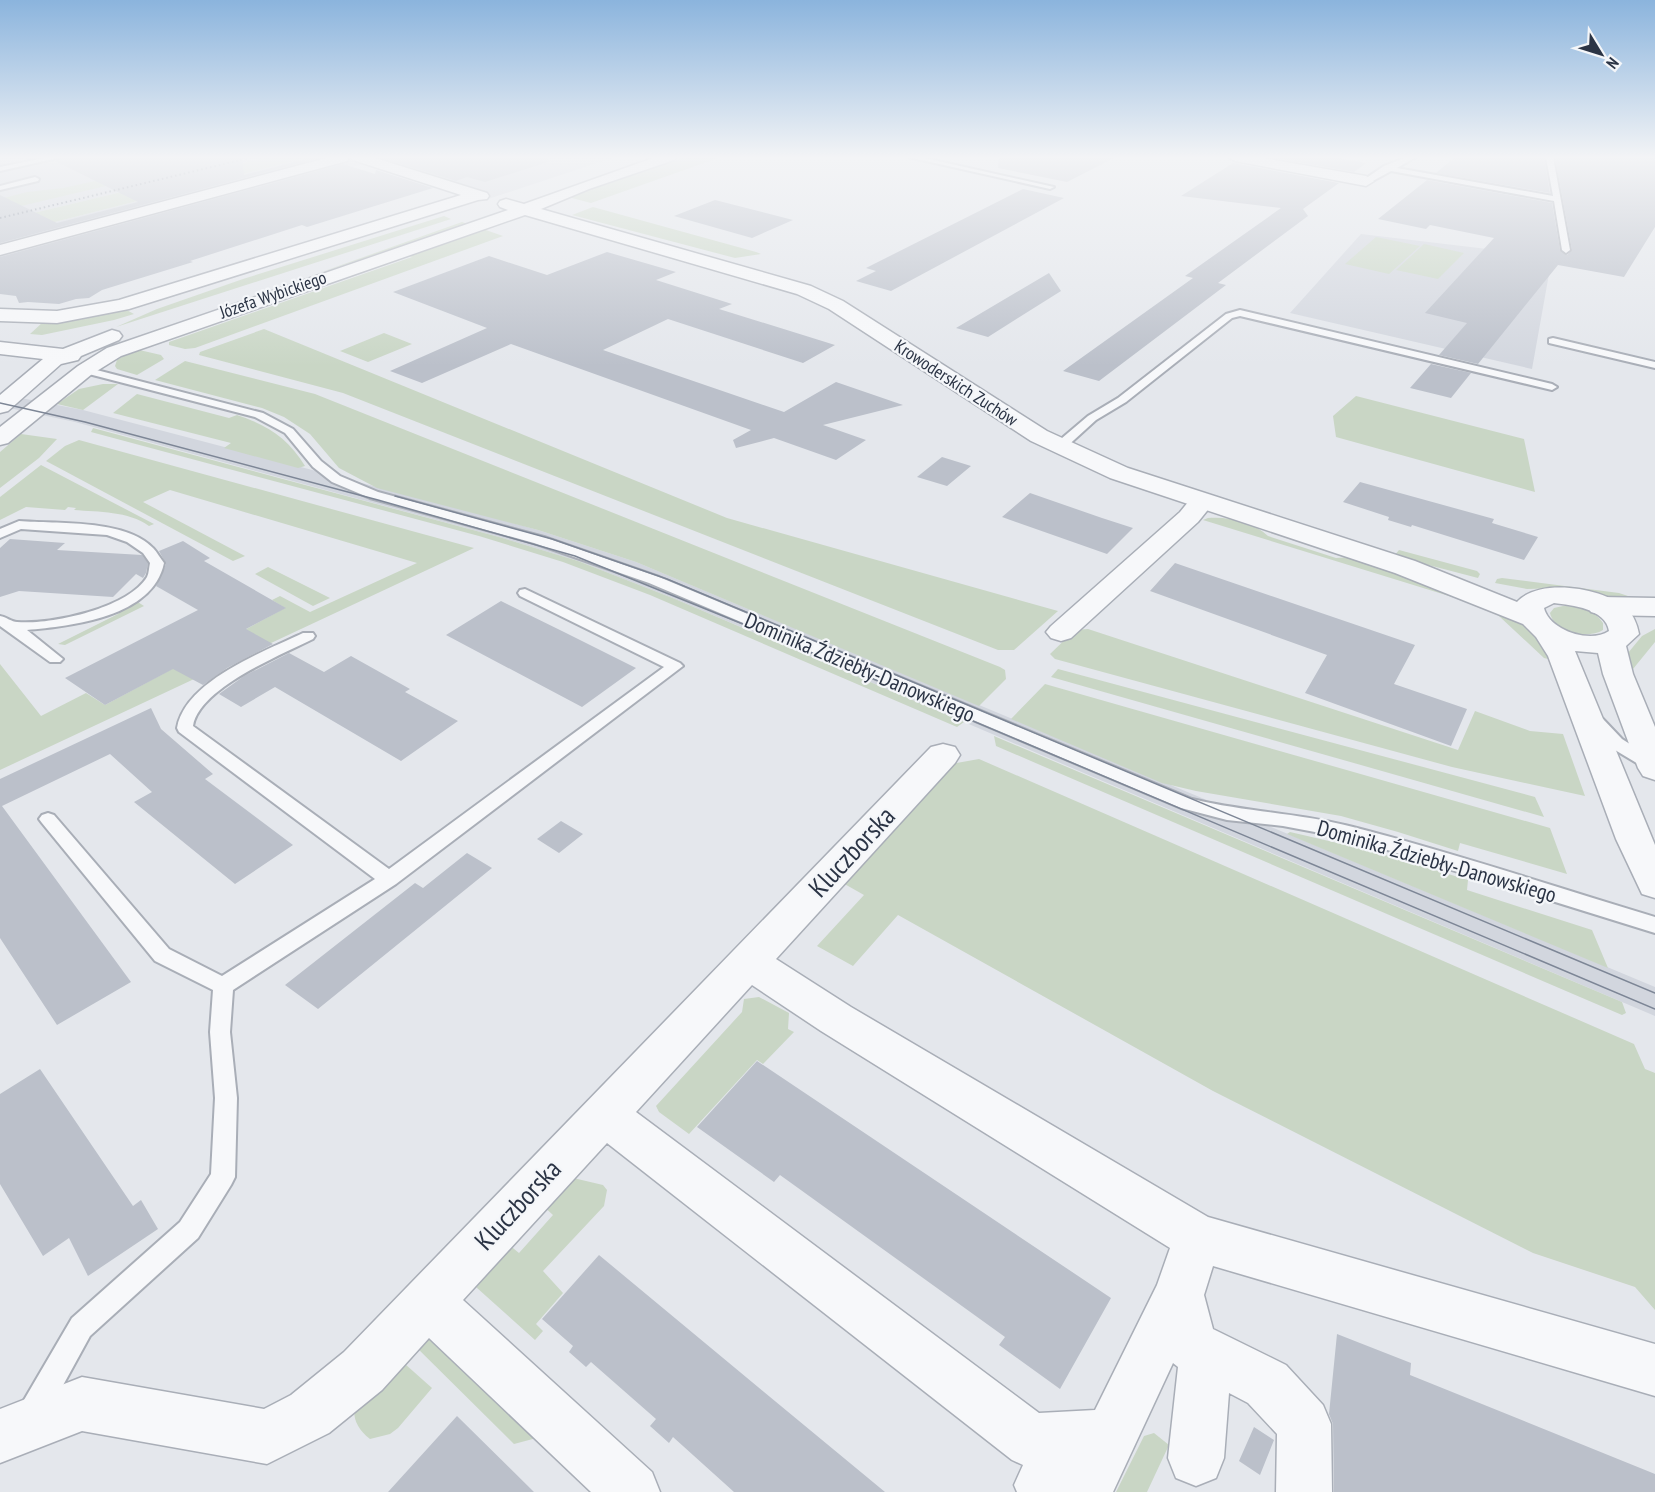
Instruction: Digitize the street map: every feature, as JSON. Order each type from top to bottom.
[{"type":"street","points":[[0,250],[88,227]]},
{"type":"street","name":"Józefa Wybickiego","points":[[0,315],[57,317],[122,305],[375,227]]},
{"type":"street","name":"Józefa Wybickiego","points":[[64,354],[132,329],[451,227]]},
{"type":"street","name":"Józefa Wybickiego","points":[[0,438],[106,356],[135,343],[458,227]]},
{"type":"street","name":"Krowoderskich Zuchów","points":[[587,227],[786,284],[820,297],[979,399],[1059,447],[1119,473],[1405,567],[1540,616],[1577,643],[1595,646],[1618,636]]},
{"type":"street","points":[[0,348],[77,357],[84,362],[85,370],[40,371],[0,367]]},
{"type":"street","points":[[0,405],[64,354]]},
{"type":"street","points":[[1061,632],[1189,517],[1202,501]]},
{"type":"street","points":[[1655,768],[1613,660],[1618,636],[1618,618],[1601,606],[1574,597],[1540,616],[1563,656],[1634,839],[1655,884]]},
{"type":"street","points":[[1601,606],[1655,607]]},
{"type":"street","points":[[1618,636],[1655,622]]},
{"type":"street","name":"Kluczborska","points":[[12,1431],[82,1404],[267,1437],[310,1414],[363,1371],[944,755]]},
{"type":"street","points":[[749,962],[846,1025],[1198,1238],[1655,1370]]},
{"type":"street","points":[[604,1114],[1031,1441],[1083,1472],[1179,1295],[1198,1238]]},
{"type":"street","points":[[1179,1295],[1192,1346],[1268,1384],[1304,1424],[1304,1492]]},
{"type":"street","points":[[428,1302],[632,1492]]},
{"type":"street","points":[[1196,1458],[1206,1353]]},
{"type":"lane","points":[[1561,227],[1566,250]]},
{"type":"lane","points":[[1059,447],[1092,418],[1122,400],[1228,315],[1240,313],[1552,387]]},
{"type":"lane","points":[[1553,341],[1655,365]]},
{"type":"lane","name":"Dominika Ździebły-Danowskiego","points":[[85,370],[207,400],[265,418],[281,425],[297,437],[317,464],[336,480],[374,495],[539,540],[621,567],[1187,804],[1227,814],[1283,820],[1352,833],[1655,925]]},
{"type":"lane","points":[[0,534],[19,525],[109,531],[132,538],[148,550],[157,563],[154,577],[136,596],[101,614],[60,623],[7,623]]},
{"type":"lane","points":[[223,986],[389,879],[675,666],[525,592]]},
{"type":"lane","points":[[7,623],[55,659]]},
{"type":"lane","points":[[308,636],[244,669],[208,692],[188,714],[185,728],[389,879]]},
{"type":"lane","points":[[1582,708],[1616,743],[1655,768]]},
{"type":"lane","points":[[48,819],[162,956],[223,986]]},
{"type":"lane","points":[[12,1431],[81,1327],[189,1230],[223,1177],[226,1098],[220,1032],[223,986]]},
{"type":"shaded area","points":[[37,227],[145,227],[0,264],[0,236]]},
{"type":"shaded area","points":[[1361,234],[1521,253],[1549,274],[1532,369],[1290,313]]},
{"type":"shaded area","points":[[0,394],[83,410],[465,510],[538,530],[636,562],[1655,987],[1655,1016],[675,599],[578,561],[499,537],[75,422],[0,406]]},
{"type":"green space","points":[[0,227],[37,227],[0,236]]},
{"type":"green space","points":[[410,227],[427,227],[116,327],[157,309],[243,279]]},
{"type":"green space","points":[[449,227],[460,227],[316,274]]},
{"type":"green space","points":[[616,227],[664,227],[761,254],[735,258]]},
{"type":"green space","points":[[480,228],[503,236],[195,348],[185,349],[169,345],[169,342],[412,257],[407,255]]},
{"type":"green space","points":[[1376,237],[1420,246],[1389,274],[1345,264]]},
{"type":"green space","points":[[1424,244],[1464,253],[1438,279],[1396,270]]},
{"type":"green space","points":[[123,308],[134,314],[42,335],[30,334],[43,322]]},
{"type":"green space","points":[[264,329],[727,518],[1058,611],[1014,650],[998,650],[343,393],[199,355],[200,352]]},
{"type":"green space","points":[[384,333],[412,344],[368,362],[340,351]]},
{"type":"green space","points":[[135,349],[161,355],[164,359],[137,375],[117,369],[115,366],[117,360]]},
{"type":"green space","points":[[185,361],[315,394],[1000,667],[1005,670],[1006,679],[979,706],[636,562],[538,530],[377,488],[339,468],[310,434],[284,417],[262,408],[155,380]]},
{"type":"green space","points":[[103,384],[118,384],[83,410],[57,404],[79,389]]},
{"type":"green space","points":[[137,394],[229,418],[237,415],[248,419],[284,440],[305,466],[298,468],[224,448],[231,443],[113,413]]},
{"type":"green space","points":[[1356,396],[1524,439],[1535,492],[1336,437],[1333,416]]},
{"type":"green space","points":[[93,428],[499,537],[578,561],[675,599],[964,722],[957,727],[650,595],[563,562],[479,536],[91,432]]},
{"type":"green space","points":[[21,434],[57,439],[39,458],[0,488],[0,452]]},
{"type":"green space","points":[[79,440],[474,548],[0,770],[0,664],[41,716],[86,693],[105,705],[285,608],[272,600],[280,596],[310,612],[417,563],[170,490],[143,502],[245,556],[233,561],[46,461],[65,446]]},
{"type":"green space","points":[[41,465],[154,524],[149,526],[132,517],[74,510],[76,508],[68,507],[65,510],[26,507],[0,520],[0,497]]},
{"type":"green space","points":[[1208,518],[1240,521],[1268,536],[1336,558],[1351,557],[1468,597],[1467,600],[1462,600],[1203,520]]},
{"type":"green space","points":[[1399,550],[1477,571],[1480,574],[1478,578],[1394,556]]},
{"type":"green space","points":[[268,567],[330,598],[313,606],[255,574]]},
{"type":"green space","points":[[1497,579],[1619,593],[1634,598],[1623,602],[1564,588],[1527,589],[1495,583]]},
{"type":"green space","points":[[133,599],[144,606],[65,645],[58,644],[118,614]]},
{"type":"green space","points":[[1485,603],[1516,618],[1531,630],[1548,659],[1544,658]]},
{"type":"green space","points":[[1563,606],[1591,612],[1603,623],[1603,630],[1580,634],[1564,629],[1553,620],[1550,613],[1554,608]]},
{"type":"green space","points":[[1088,629],[1458,750],[1475,711],[1530,731],[1563,734],[1585,796],[1452,767],[1055,659],[1050,654],[1075,630]]},
{"type":"green space","points":[[1655,629],[1655,642],[1633,669],[1628,669],[1628,653],[1642,636]]},
{"type":"green space","points":[[1058,669],[1535,797],[1544,817],[1051,677]]},
{"type":"green space","points":[[1045,684],[1550,828],[1567,874],[1460,843],[1458,851],[1341,816],[1162,783],[1011,719]]},
{"type":"green space","points":[[994,736],[1622,1002],[1626,1013],[1622,1015],[996,746]]},
{"type":"green space","points":[[979,759],[1634,1044],[1645,1069],[1655,1073],[1655,1310],[1635,1287],[1533,1253],[1213,1091],[898,915],[853,966],[817,946],[864,895],[841,882],[951,764]]},
{"type":"green space","points":[[1290,832],[1372,851],[1468,880],[1467,890],[1592,930],[1608,968],[1287,834]]},
{"type":"green space","points":[[759,997],[789,1013],[788,1029],[794,1032],[763,1064],[757,1060],[689,1134],[659,1112],[656,1106],[742,1012],[744,999]]},
{"type":"green space","points":[[569,1177],[603,1185],[607,1190],[604,1206],[543,1271],[563,1293],[536,1324],[543,1331],[535,1340],[467,1279],[503,1240],[519,1253],[553,1215],[540,1203]]},
{"type":"green space","points":[[422,1331],[544,1436],[514,1444],[410,1341]]},
{"type":"green space","points":[[396,1356],[432,1388],[398,1428],[390,1434],[370,1439],[359,1428],[355,1406],[367,1385]]},
{"type":"green space","points":[[1154,1433],[1169,1445],[1147,1492],[1116,1492],[1144,1436]]},
{"type":"building","points":[[0,227],[61,227],[0,243]]},
{"type":"building","points":[[112,227],[297,227],[102,290],[89,298],[59,304],[19,303],[16,296],[0,294],[0,257]]},
{"type":"building","points":[[712,227],[778,227],[752,238]]},
{"type":"building","points":[[948,227],[1011,227],[891,291],[856,281],[876,271],[866,268]]},
{"type":"building","points":[[1255,227],[1294,227],[1218,283],[1226,285],[1099,381],[1063,371],[1193,278],[1185,276]]},
{"type":"building","points":[[1438,227],[1556,227],[1560,250],[1567,255],[1572,250],[1568,227],[1655,227],[1624,277],[1558,265],[1478,364],[1439,355],[1467,323],[1425,313],[1494,238]]},
{"type":"building","points":[[607,252],[676,272],[656,280],[732,304],[719,309],[835,345],[803,363],[668,319],[603,350],[784,412],[836,382],[903,405],[823,425],[866,440],[836,460],[774,438],[736,448],[733,440],[751,430],[511,344],[422,383],[390,371],[487,328],[393,292],[489,256],[547,275]]},
{"type":"building","points":[[1049,273],[1061,291],[988,337],[956,328]]},
{"type":"building","points":[[1431,364],[1471,373],[1451,398],[1410,388]]},
{"type":"building","points":[[942,457],[971,466],[947,486],[917,477]]},
{"type":"building","points":[[1360,482],[1494,519],[1492,523],[1538,537],[1524,560],[1412,525],[1411,527],[1388,520],[1389,517],[1343,502]]},
{"type":"building","points":[[1030,493],[1133,528],[1107,554],[1002,517]]},
{"type":"building","points":[[10,539],[65,543],[57,550],[142,555],[148,563],[146,573],[143,578],[136,574],[113,597],[19,591],[0,597],[0,548]]},
{"type":"building","points":[[183,541],[210,558],[204,561],[286,608],[246,629],[273,644],[227,668],[203,685],[173,669],[105,705],[65,678],[198,610],[156,586],[166,564],[159,551]]},
{"type":"building","points":[[1175,563],[1415,645],[1394,684],[1467,709],[1451,746],[1305,693],[1327,655],[1150,591]]},
{"type":"building","points":[[501,601],[636,668],[582,707],[446,635]]},
{"type":"building","points":[[289,653],[324,672],[351,656],[410,689],[405,692],[458,721],[401,761],[275,687],[241,707],[219,694],[244,676]]},
{"type":"building","points":[[151,708],[161,729],[213,774],[205,779],[293,845],[235,884],[134,802],[152,792],[110,754],[2,806],[131,982],[57,1025],[0,938],[0,779]]},
{"type":"building","points":[[561,821],[583,834],[559,853],[537,839]]},
{"type":"building","points":[[467,853],[492,868],[318,1009],[285,985],[415,883],[423,888]]},
{"type":"building","points":[[757,1061],[1111,1298],[1060,1389],[999,1345],[1005,1337],[780,1175],[774,1182],[697,1127]]},
{"type":"building","points":[[40,1069],[133,1206],[141,1200],[158,1229],[88,1276],[69,1238],[43,1256],[0,1184],[0,1094]]},
{"type":"building","points":[[599,1255],[885,1492],[734,1492],[673,1437],[669,1443],[650,1426],[656,1419],[591,1362],[586,1367],[569,1352],[573,1346],[542,1319]]},
{"type":"building","points":[[1337,1334],[1411,1363],[1410,1375],[1655,1474],[1655,1492],[1334,1492],[1333,1424],[1329,1414]]},
{"type":"building","points":[[457,1416],[534,1492],[388,1492]]},
{"type":"building","points":[[1254,1427],[1274,1440],[1260,1475],[1239,1461]]},
{"type":"tram line","points":[[0,403],[85,422],[378,500],[575,556],[760,631],[1655,1009]]},
{"type":"tram line","points":[[395,496],[552,539],[667,579],[1655,993]]}]
